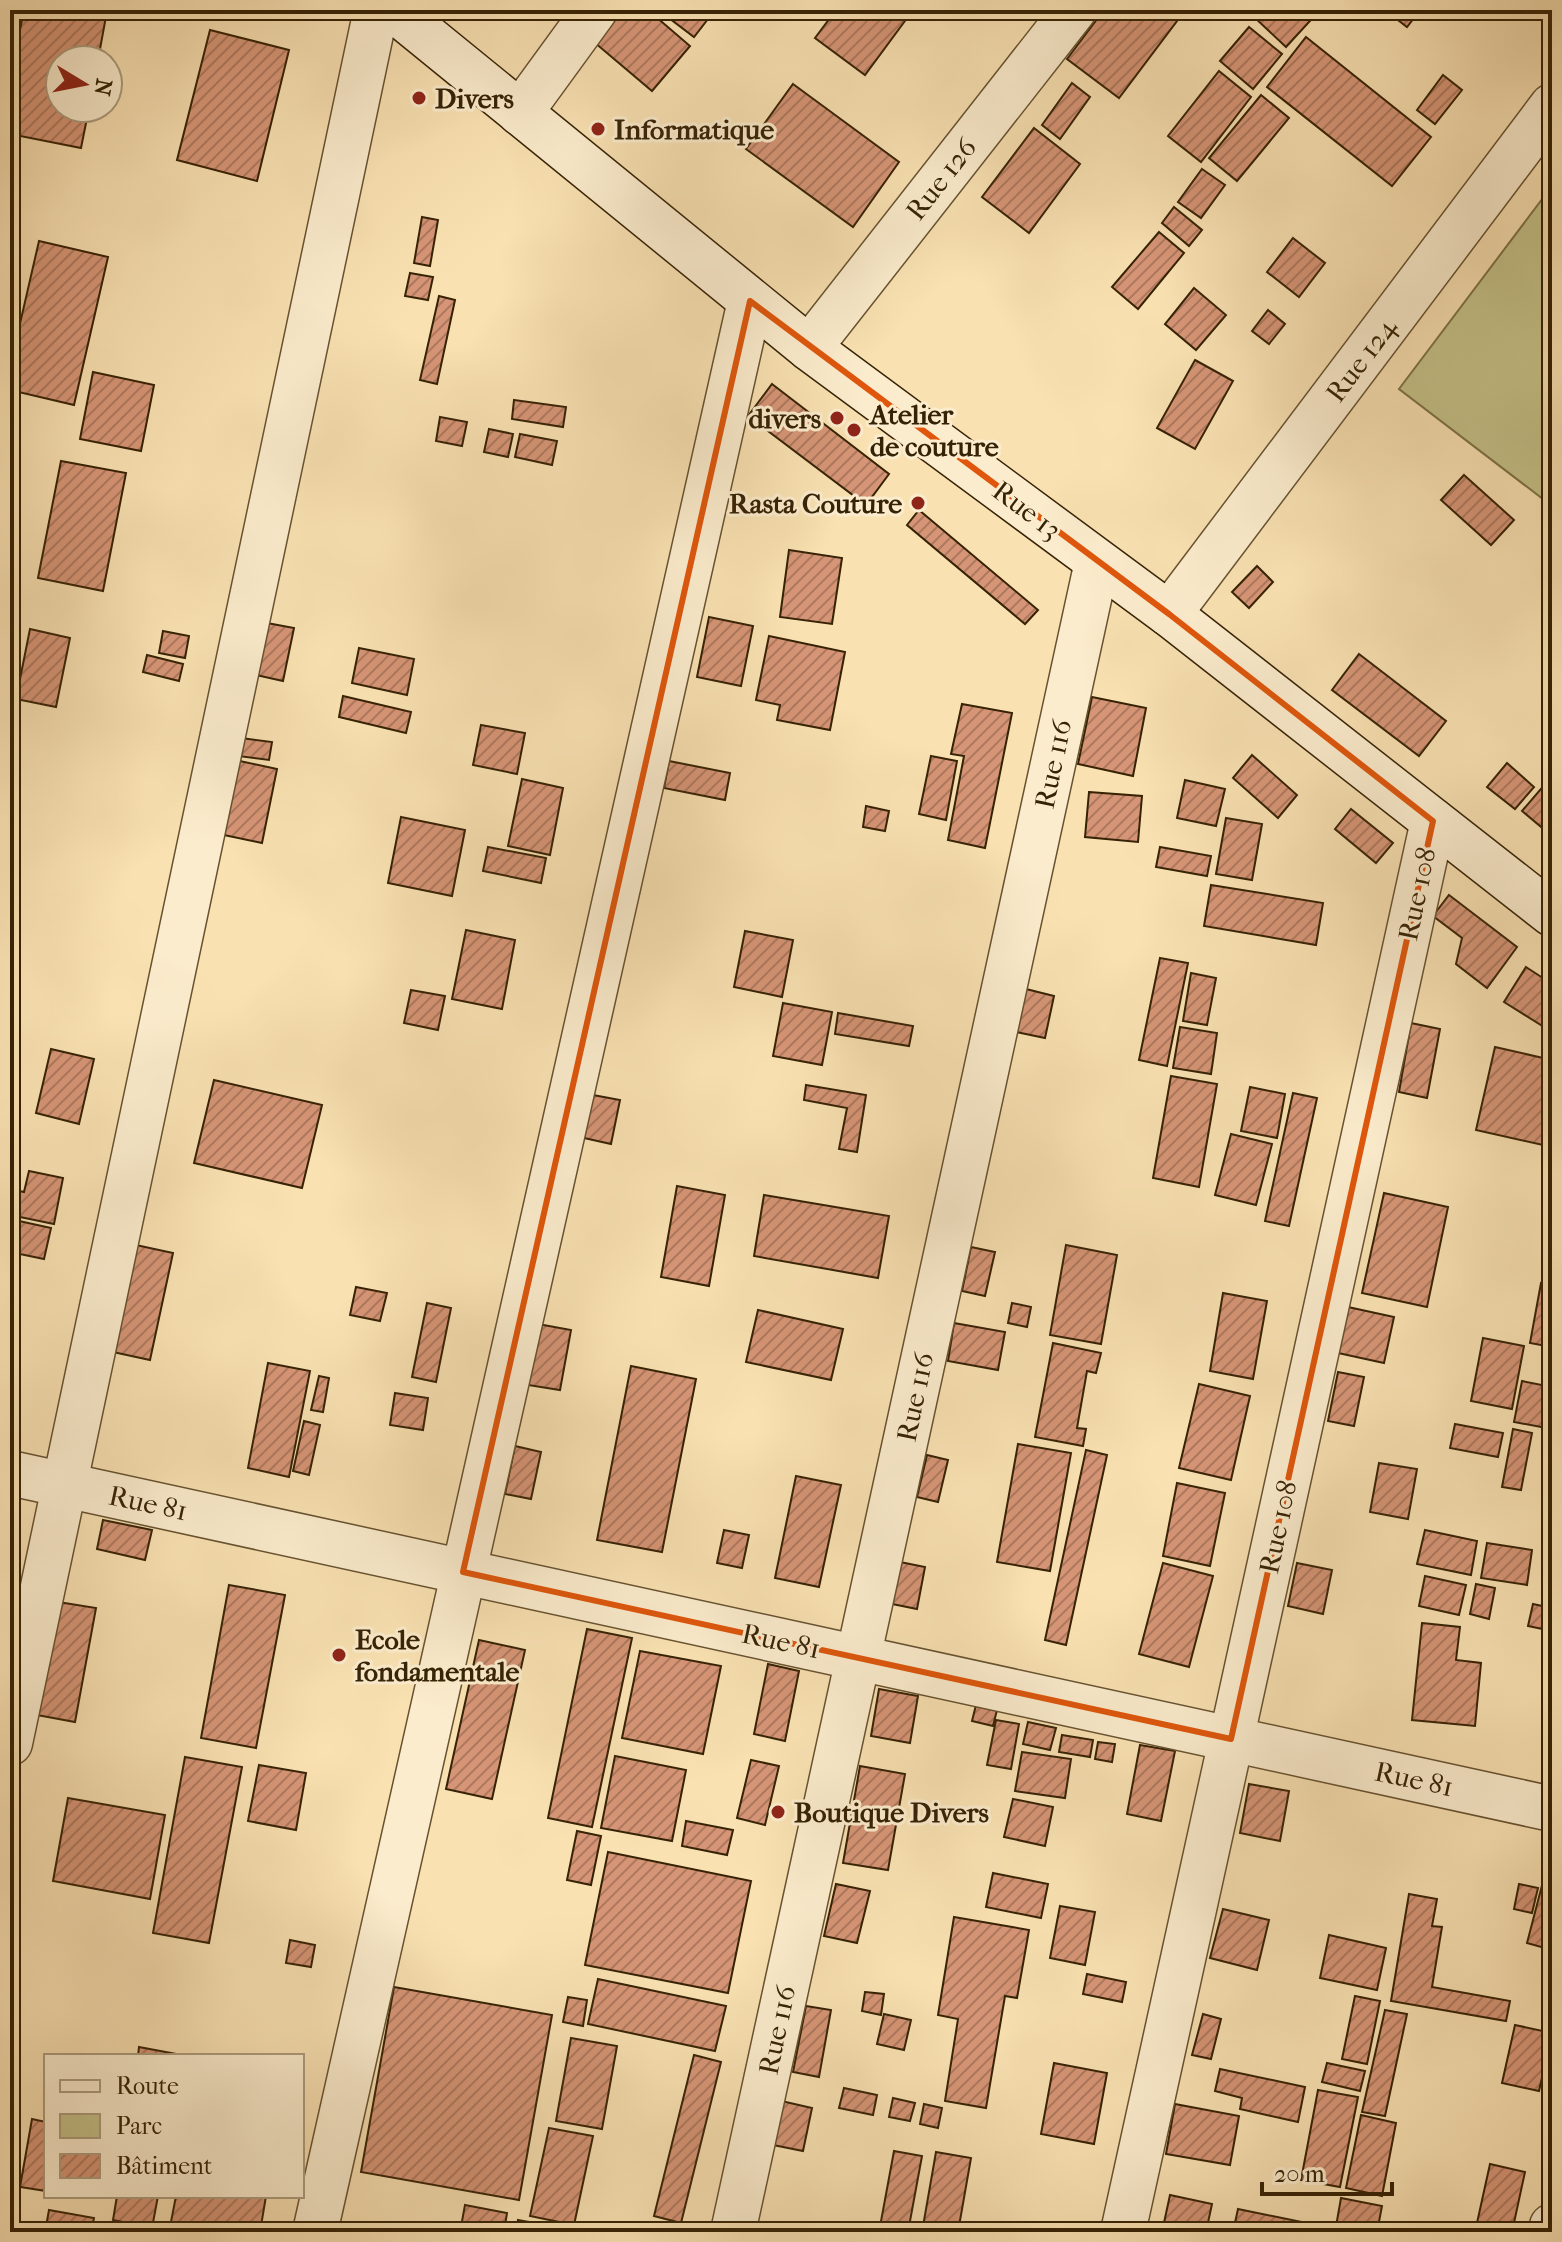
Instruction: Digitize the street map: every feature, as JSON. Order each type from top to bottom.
[{"type":"street","points":[[10,1743],[376,10]]},
{"type":"street","name":"Rue 13","points":[[394,10],[809,348],[1169,614],[1552,914]]},
{"type":"street","points":[[520,113],[595,10]]},
{"type":"street","name":"Rue 126","points":[[809,348],[1074,10]]},
{"type":"street","name":"Rue 124","points":[[1169,614],[1552,106]]},
{"type":"street","points":[[315,2232],[750,301]]},
{"type":"street","name":"Rue 116","points":[[733,2232],[1097,562]]},
{"type":"street","name":"Rue 108","points":[[1123,2232],[1433,821]]},
{"type":"street","name":"Rue 81","points":[[10,1473],[1552,1809]]},
{"type":"highlighted area","points":[[750,301],[1169,614],[1433,821],[1231,1739],[463,1572]]},
{"type":"green space","points":[[1552,186],[1552,506],[1399,389]]},
{"type":"building","points":[[24,10],[107,11],[101,44],[44,44],[44,124],[86,124],[81,148],[10,134],[10,80]]},
{"type":"building","points":[[611,10],[648,10],[690,46],[652,91],[588,37]]},
{"type":"building","points":[[669,10],[697,10],[708,19],[694,37],[665,15]]},
{"type":"building","points":[[836,10],[913,10],[865,75],[815,38]]},
{"type":"building","points":[[1104,10],[1180,10],[1183,13],[1119,98],[1067,59]]},
{"type":"building","points":[[1260,10],[1320,10],[1286,47],[1254,17]]},
{"type":"building","points":[[1385,10],[1420,10],[1407,27]]},
{"type":"building","points":[[1249,27],[1282,54],[1253,89],[1220,61]]},
{"type":"building","points":[[210,30],[289,50],[257,181],[177,160]]},
{"type":"building","points":[[1306,37],[1431,137],[1392,186],[1267,87]]},
{"type":"building","points":[[1219,71],[1251,97],[1201,162],[1168,136]]},
{"type":"building","points":[[1443,75],[1462,90],[1435,124],[1417,110]]},
{"type":"building","points":[[1072,83],[1090,97],[1060,139],[1042,125]]},
{"type":"building","points":[[793,84],[899,162],[853,227],[746,149]]},
{"type":"building","points":[[1261,95],[1289,118],[1237,181],[1209,158]]},
{"type":"building","points":[[1034,128],[1080,164],[1029,233],[982,197]]},
{"type":"building","points":[[1202,169],[1225,185],[1201,218],[1178,202]]},
{"type":"building","points":[[1174,207],[1202,230],[1189,246],[1162,223]]},
{"type":"building","points":[[422,217],[438,220],[430,266],[414,263]]},
{"type":"building","points":[[1159,232],[1184,253],[1138,309],[1112,287]]},
{"type":"building","points":[[1293,238],[1325,263],[1299,297],[1267,272]]},
{"type":"building","points":[[39,241],[108,257],[74,405],[10,390],[10,367]]},
{"type":"building","points":[[410,273],[433,277],[428,300],[405,296]]},
{"type":"building","points":[[1194,288],[1226,315],[1196,350],[1165,324]]},
{"type":"building","points":[[439,296],[455,300],[437,384],[420,380]]},
{"type":"building","points":[[1268,310],[1285,324],[1269,344],[1252,331]]},
{"type":"building","points":[[1195,360],[1233,381],[1195,449],[1157,428]]},
{"type":"building","points":[[93,372],[154,385],[141,451],[80,439]]},
{"type":"building","points":[[772,384],[889,474],[866,505],[748,416]]},
{"type":"building","points":[[514,400],[566,407],[563,427],[512,419]]},
{"type":"building","points":[[440,417],[467,422],[462,446],[436,441]]},
{"type":"building","points":[[489,429],[513,434],[508,457],[484,452]]},
{"type":"building","points":[[520,434],[557,441],[552,465],[515,457]]},
{"type":"building","points":[[61,461],[126,473],[103,591],[38,578]]},
{"type":"building","points":[[1464,475],[1514,520],[1491,545],[1441,500]]},
{"type":"building","points":[[919,510],[1038,610],[1025,624],[907,525]]},
{"type":"building","points":[[789,550],[842,558],[832,624],[780,617]]},
{"type":"building","points":[[1257,566],[1273,582],[1249,608],[1232,592]]},
{"type":"building","points":[[709,617],[753,626],[741,686],[697,677]]},
{"type":"building","points":[[267,623],[294,628],[283,681],[256,675]]},
{"type":"building","points":[[30,629],[70,638],[56,707],[16,699]]},
{"type":"building","points":[[163,631],[189,636],[185,658],[159,653]]},
{"type":"building","points":[[769,636],[845,652],[830,730],[777,720],[780,705],[756,700]]},
{"type":"building","points":[[359,648],[414,659],[407,695],[352,683]]},
{"type":"building","points":[[1359,654],[1446,721],[1419,756],[1332,690]]},
{"type":"building","points":[[147,655],[183,664],[179,681],[143,672]]},
{"type":"building","points":[[343,696],[411,712],[406,733],[339,717]]},
{"type":"building","points":[[1092,697],[1146,708],[1133,776],[1078,764]]},
{"type":"building","points":[[962,704],[1012,713],[985,848],[948,840],[964,756],[951,754]]},
{"type":"building","points":[[481,725],[525,733],[517,774],[473,765]]},
{"type":"building","points":[[241,738],[272,742],[269,760],[238,756]]},
{"type":"building","points":[[1252,755],[1297,795],[1278,818],[1233,778]]},
{"type":"building","points":[[931,756],[957,761],[946,820],[919,814]]},
{"type":"building","points":[[235,760],[277,769],[262,843],[219,834]]},
{"type":"building","points":[[669,761],[730,773],[725,800],[664,788]]},
{"type":"building","points":[[1507,763],[1534,787],[1515,809],[1487,787]]},
{"type":"building","points":[[1552,776],[1552,836],[1522,811]]},
{"type":"building","points":[[522,779],[563,788],[550,855],[508,846]]},
{"type":"building","points":[[1185,780],[1225,789],[1216,826],[1177,818]]},
{"type":"building","points":[[1089,792],[1142,796],[1138,842],[1085,837]]},
{"type":"building","points":[[866,806],[889,811],[885,831],[863,827]]},
{"type":"building","points":[[1351,809],[1393,843],[1376,863],[1335,829]]},
{"type":"building","points":[[401,817],[465,830],[452,896],[388,883]]},
{"type":"building","points":[[1226,818],[1262,824],[1252,880],[1216,874]]},
{"type":"building","points":[[488,847],[546,858],[541,883],[483,871]]},
{"type":"building","points":[[1160,847],[1211,856],[1207,876],[1156,867]]},
{"type":"building","points":[[1211,885],[1323,903],[1316,945],[1204,926]]},
{"type":"building","points":[[1449,895],[1517,947],[1487,988],[1456,964],[1462,938],[1433,916]]},
{"type":"building","points":[[466,930],[515,940],[502,1009],[452,999]]},
{"type":"building","points":[[745,931],[793,940],[782,997],[734,987]]},
{"type":"building","points":[[1160,958],[1188,963],[1167,1066],[1139,1060]]},
{"type":"building","points":[[1526,967],[1552,984],[1552,1032],[1504,1002]]},
{"type":"building","points":[[1191,973],[1216,978],[1207,1025],[1183,1021]]},
{"type":"building","points":[[1026,989],[1054,996],[1045,1038],[1016,1032]]},
{"type":"building","points":[[411,990],[445,996],[438,1030],[404,1023]]},
{"type":"building","points":[[783,1003],[832,1012],[822,1065],[773,1056]]},
{"type":"building","points":[[838,1013],[913,1026],[909,1046],[835,1034]]},
{"type":"building","points":[[1411,1023],[1440,1029],[1427,1098],[1399,1092]]},
{"type":"building","points":[[1180,1027],[1217,1033],[1211,1074],[1173,1068]]},
{"type":"building","points":[[1495,1047],[1552,1060],[1552,1147],[1476,1130]]},
{"type":"building","points":[[51,1049],[94,1059],[79,1124],[36,1113]]},
{"type":"building","points":[[1171,1076],[1217,1084],[1199,1187],[1153,1178]]},
{"type":"building","points":[[214,1080],[322,1105],[302,1188],[194,1163]]},
{"type":"building","points":[[806,1085],[866,1095],[857,1152],[839,1149],[847,1108],[804,1100]]},
{"type":"building","points":[[1250,1087],[1285,1094],[1277,1138],[1241,1131]]},
{"type":"building","points":[[1293,1093],[1317,1098],[1289,1226],[1265,1221]]},
{"type":"building","points":[[593,1095],[620,1100],[611,1144],[584,1138]]},
{"type":"building","points":[[1231,1134],[1272,1144],[1256,1205],[1215,1195]]},
{"type":"building","points":[[29,1171],[63,1178],[54,1224],[10,1215],[10,1189],[24,1192]]},
{"type":"building","points":[[677,1186],[725,1195],[709,1286],[661,1277]]},
{"type":"building","points":[[1384,1193],[1448,1207],[1427,1307],[1362,1293]]},
{"type":"building","points":[[764,1195],[889,1216],[878,1278],[754,1256]]},
{"type":"building","points":[[10,1219],[51,1228],[44,1259],[10,1252]]},
{"type":"building","points":[[122,1242],[173,1253],[150,1360],[99,1349]]},
{"type":"building","points":[[1066,1245],[1117,1255],[1101,1344],[1050,1335]]},
{"type":"building","points":[[971,1247],[995,1252],[985,1296],[962,1291]]},
{"type":"building","points":[[1541,1283],[1552,1285],[1552,1347],[1530,1343]]},
{"type":"building","points":[[356,1287],[387,1293],[380,1321],[350,1315]]},
{"type":"building","points":[[1223,1293],[1267,1301],[1253,1379],[1210,1371]]},
{"type":"building","points":[[427,1303],[451,1308],[436,1382],[412,1377]]},
{"type":"building","points":[[1012,1303],[1031,1307],[1027,1327],[1008,1323]]},
{"type":"building","points":[[1348,1307],[1394,1317],[1384,1363],[1338,1353]]},
{"type":"building","points":[[758,1310],[843,1329],[831,1380],[746,1362]]},
{"type":"building","points":[[954,1323],[1005,1332],[998,1370],[948,1361]]},
{"type":"building","points":[[538,1324],[571,1330],[560,1390],[528,1385]]},
{"type":"building","points":[[1483,1338],[1524,1346],[1512,1409],[1471,1401]]},
{"type":"building","points":[[1053,1343],[1101,1353],[1096,1373],[1087,1371],[1077,1428],[1086,1429],[1083,1446],[1035,1437]]},
{"type":"building","points":[[268,1363],[310,1371],[289,1477],[248,1468]]},
{"type":"building","points":[[631,1366],[696,1379],[662,1552],[597,1540]]},
{"type":"building","points":[[1338,1372],[1364,1377],[1354,1426],[1328,1421]]},
{"type":"building","points":[[319,1376],[329,1378],[323,1412],[311,1410]]},
{"type":"building","points":[[1522,1381],[1552,1387],[1552,1429],[1514,1422]]},
{"type":"building","points":[[1199,1384],[1250,1396],[1231,1480],[1179,1468]]},
{"type":"building","points":[[395,1393],[428,1398],[423,1430],[390,1425]]},
{"type":"building","points":[[304,1421],[320,1425],[309,1475],[293,1471]]},
{"type":"building","points":[[1455,1424],[1503,1433],[1498,1457],[1450,1448]]},
{"type":"building","points":[[1513,1429],[1532,1433],[1521,1490],[1502,1487]]},
{"type":"building","points":[[1018,1444],[1071,1453],[1050,1571],[997,1562]]},
{"type":"building","points":[[515,1446],[541,1452],[531,1499],[505,1494]]},
{"type":"building","points":[[1086,1450],[1107,1455],[1066,1645],[1045,1640]]},
{"type":"building","points":[[927,1455],[948,1460],[938,1502],[917,1497]]},
{"type":"building","points":[[1379,1463],[1417,1469],[1408,1519],[1370,1512]]},
{"type":"building","points":[[796,1476],[841,1485],[819,1587],[775,1578]]},
{"type":"building","points":[[1177,1483],[1225,1493],[1210,1566],[1163,1556]]},
{"type":"building","points":[[103,1520],[152,1530],[145,1560],[97,1549]]},
{"type":"building","points":[[724,1530],[749,1535],[742,1568],[717,1563]]},
{"type":"building","points":[[1425,1530],[1477,1541],[1471,1575],[1417,1564]]},
{"type":"building","points":[[1487,1543],[1532,1550],[1527,1585],[1481,1578]]},
{"type":"building","points":[[900,1562],[925,1567],[917,1609],[892,1604]]},
{"type":"building","points":[[1163,1563],[1213,1576],[1189,1667],[1139,1654]]},
{"type":"building","points":[[1297,1563],[1332,1570],[1323,1614],[1288,1606]]},
{"type":"building","points":[[1425,1576],[1466,1585],[1459,1615],[1419,1606]]},
{"type":"building","points":[[1476,1584],[1495,1588],[1489,1619],[1470,1614]]},
{"type":"building","points":[[229,1585],[285,1595],[256,1748],[201,1738]]},
{"type":"building","points":[[46,1600],[96,1608],[75,1722],[26,1713]]},
{"type":"building","points":[[1533,1604],[1552,1608],[1552,1631],[1528,1626]]},
{"type":"building","points":[[1422,1623],[1460,1627],[1456,1660],[1481,1663],[1475,1726],[1412,1720]]},
{"type":"building","points":[[587,1629],[632,1638],[592,1827],[548,1818]]},
{"type":"building","points":[[479,1640],[525,1650],[492,1799],[446,1789]]},
{"type":"building","points":[[640,1651],[721,1666],[703,1754],[622,1738]]},
{"type":"building","points":[[768,1664],[799,1671],[785,1741],[754,1734]]},
{"type":"building","points":[[879,1689],[918,1696],[910,1743],[871,1736]]},
{"type":"building","points":[[976,1705],[997,1710],[993,1726],[972,1721]]},
{"type":"building","points":[[996,1720],[1019,1724],[1011,1769],[987,1765]]},
{"type":"building","points":[[1028,1722],[1056,1728],[1050,1750],[1023,1744]]},
{"type":"building","points":[[1062,1735],[1093,1740],[1090,1757],[1059,1752]]},
{"type":"building","points":[[1098,1742],[1115,1744],[1112,1762],[1095,1759]]},
{"type":"building","points":[[1140,1745],[1175,1751],[1161,1821],[1127,1814]]},
{"type":"building","points":[[1022,1752],[1071,1759],[1065,1798],[1015,1791]]},
{"type":"building","points":[[615,1756],[686,1770],[672,1841],[601,1828]]},
{"type":"building","points":[[185,1757],[242,1767],[209,1943],[153,1933]]},
{"type":"building","points":[[751,1760],[779,1766],[765,1825],[737,1818]]},
{"type":"building","points":[[259,1765],[306,1773],[296,1830],[248,1821]]},
{"type":"building","points":[[860,1766],[905,1774],[888,1870],[843,1863]]},
{"type":"building","points":[[1249,1784],[1289,1791],[1280,1841],[1240,1833]]},
{"type":"building","points":[[68,1798],[165,1815],[150,1899],[53,1881]]},
{"type":"building","points":[[1013,1799],[1053,1807],[1045,1846],[1004,1837]]},
{"type":"building","points":[[686,1821],[733,1830],[727,1855],[682,1846]]},
{"type":"building","points":[[577,1831],[601,1836],[591,1885],[567,1880]]},
{"type":"building","points":[[1552,1847],[1552,1950],[1527,1943]]},
{"type":"building","points":[[608,1852],[751,1881],[728,1993],[585,1965]]},
{"type":"building","points":[[993,1873],[1048,1884],[1041,1918],[986,1907]]},
{"type":"building","points":[[836,1884],[870,1891],[857,1943],[824,1936]]},
{"type":"building","points":[[1519,1884],[1538,1888],[1532,1913],[1514,1909]]},
{"type":"building","points":[[1409,1894],[1437,1899],[1432,1926],[1442,1927],[1432,1987],[1510,2001],[1506,2021],[1391,2001]]},
{"type":"building","points":[[1060,1906],[1095,1912],[1085,1965],[1050,1958]]},
{"type":"building","points":[[1223,1909],[1269,1920],[1257,1970],[1210,1958]]},
{"type":"building","points":[[954,1917],[1029,1930],[1017,1998],[1005,1996],[986,2108],[945,2101],[958,2019],[938,2015]]},
{"type":"building","points":[[1329,1935],[1386,1948],[1377,1990],[1320,1978]]},
{"type":"building","points":[[290,1940],[315,1945],[311,1967],[286,1963]]},
{"type":"building","points":[[1087,1974],[1126,1982],[1122,2002],[1083,1994]]},
{"type":"building","points":[[598,1979],[726,2006],[715,2051],[588,2024]]},
{"type":"building","points":[[394,1987],[552,2015],[519,2200],[361,2172]]},
{"type":"building","points":[[865,1992],[884,1994],[881,2015],[862,2011]]},
{"type":"building","points":[[1355,1996],[1380,2001],[1367,2064],[1342,2059]]},
{"type":"building","points":[[568,1997],[587,2000],[583,2026],[563,2022]]},
{"type":"building","points":[[806,2006],[831,2010],[819,2077],[793,2072]]},
{"type":"building","points":[[1385,2010],[1407,2014],[1385,2116],[1362,2112]]},
{"type":"building","points":[[884,2014],[911,2020],[904,2050],[877,2044]]},
{"type":"building","points":[[1203,2014],[1221,2019],[1211,2059],[1192,2055]]},
{"type":"building","points":[[1515,2025],[1552,2033],[1539,2091],[1502,2083]]},
{"type":"building","points":[[571,2038],[617,2046],[602,2129],[556,2121]]},
{"type":"building","points":[[139,2047],[176,2054],[138,2054]]},
{"type":"building","points":[[694,2055],[721,2062],[681,2223],[654,2216]]},
{"type":"building","points":[[1054,2063],[1107,2073],[1094,2144],[1041,2134]]},
{"type":"building","points":[[1327,2063],[1365,2071],[1360,2091],[1322,2082]]},
{"type":"building","points":[[1220,2069],[1305,2087],[1298,2122],[1240,2109],[1242,2098],[1215,2091]]},
{"type":"building","points":[[844,2088],[877,2095],[873,2115],[839,2108]]},
{"type":"building","points":[[1318,2090],[1358,2097],[1340,2187],[1301,2180]]},
{"type":"building","points":[[893,2098],[915,2103],[910,2121],[889,2117]]},
{"type":"building","points":[[777,2100],[812,2108],[803,2151],[768,2144]]},
{"type":"building","points":[[924,2104],[942,2108],[938,2128],[920,2124]]},
{"type":"building","points":[[1175,2104],[1239,2116],[1230,2165],[1166,2154]]},
{"type":"building","points":[[1361,2115],[1396,2123],[1382,2196],[1346,2188]]},
{"type":"building","points":[[32,2119],[44,2122],[44,2191],[20,2187]]},
{"type":"building","points":[[549,2128],[593,2136],[574,2225],[530,2216]]},
{"type":"building","points":[[894,2151],[922,2156],[908,2232],[879,2232]]},
{"type":"building","points":[[936,2152],[971,2158],[958,2232],[922,2232]]},
{"type":"building","points":[[1490,2164],[1525,2172],[1512,2232],[1475,2232]]},
{"type":"building","points":[[1170,2195],[1212,2204],[1206,2232],[1162,2232]]},
{"type":"building","points":[[117,2198],[158,2198],[152,2228],[113,2220]]},
{"type":"building","points":[[176,2198],[266,2198],[260,2232],[169,2232]]},
{"type":"building","points":[[1341,2198],[1382,2206],[1377,2232],[1335,2232]]},
{"type":"building","points":[[465,2205],[507,2213],[504,2232],[460,2232]]},
{"type":"building","points":[[1238,2209],[1331,2228],[1330,2232],[1233,2232]]},
{"type":"building","points":[[49,2210],[94,2218],[91,2232],[45,2232]]},
{"type":"building","points":[[518,2220],[583,2232],[516,2232]]},
{"type":"building","points":[[761,2223],[807,2231],[807,2232],[760,2232]]},
{"type":"place","name":"Divers","points":[[419,98]]},
{"type":"place","name":"Informatique","points":[[598,129]]},
{"type":"place","name":"divers","points":[[837,418]]},
{"type":"place","name":"Atelier de couture","points":[[854,430]]},
{"type":"place","name":"Rasta Couture","points":[[918,503]]},
{"type":"place","name":"Ecole fondamentale","points":[[339,1655]]},
{"type":"place","name":"Boutique Divers","points":[[778,1812]]}]
